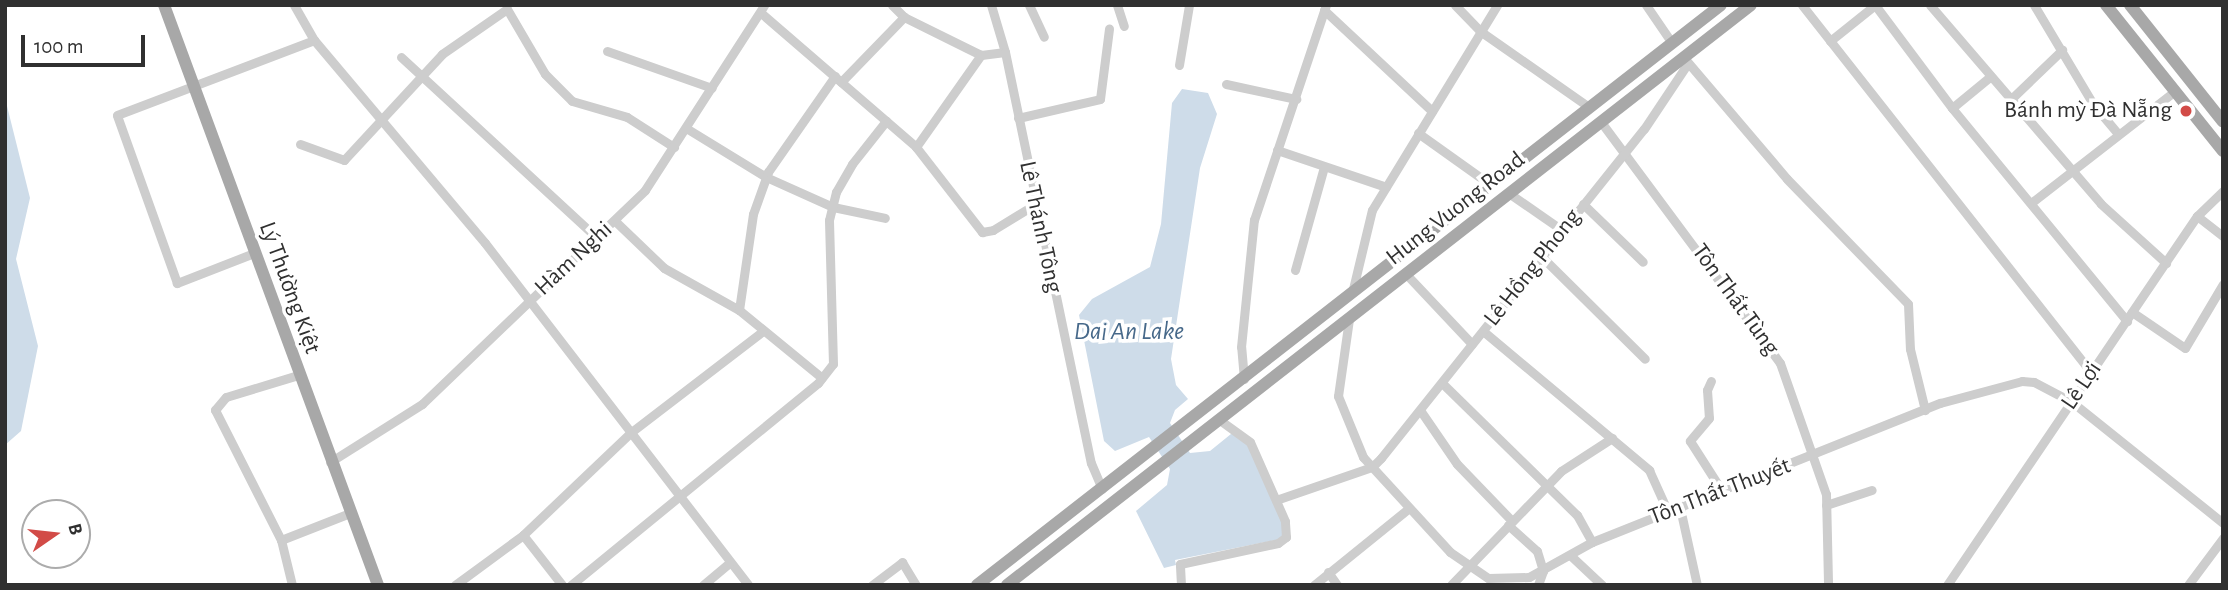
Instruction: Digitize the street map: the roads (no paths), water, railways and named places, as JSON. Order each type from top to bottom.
[{"type":"main road","name":"Lý Thường Kiệt","points":[[164,5],[330,462],[378,585]]},
{"type":"main road","name":"Hung Vuong Road","points":[[1102,489],[1721,5]]},
{"type":"main road","name":"Hung Vuong Road","points":[[1113,503],[1601,122],[1686,60],[1751,5]]},
{"type":"main road","points":[[2106,5],[2223,151]]},
{"type":"main road","points":[[2130,5],[2221,119],[2204,128]]},
{"type":"main road","points":[[1672,43],[1686,60]]},
{"type":"main road","points":[[1589,107],[1601,122]]},
{"type":"main road","points":[[1492,185],[1507,196]]},
{"type":"main road","points":[[1349,319],[1352,293]]},
{"type":"main road","points":[[977,585],[993,580],[1102,489],[1113,503],[1007,585]]},
{"type":"street","points":[[294,5],[314,40],[485,243],[528,303],[748,585]]},
{"type":"street","points":[[892,5],[904,17],[981,55],[1005,52]]},
{"type":"street","name":"Lê Thánh Tông","points":[[990,5],[1005,52],[1034,205],[1091,463],[1102,489]]},
{"type":"street","points":[[1029,5],[1044,37]]},
{"type":"street","points":[[1117,5],[1124,26]]},
{"type":"street","points":[[1179,65],[1189,5]]},
{"type":"street","points":[[1455,5],[1480,32],[1589,107]]},
{"type":"street","points":[[1352,293],[1372,210],[1497,5]]},
{"type":"street","points":[[1646,5],[1672,43]]},
{"type":"street","points":[[1801,5],[2092,373]]},
{"type":"street","points":[[1830,41],[1875,5],[1952,108],[2130,317],[2185,348],[2223,284]]},
{"type":"street","points":[[1930,5],[2071,170],[2166,263]]},
{"type":"street","points":[[2034,5],[2093,104],[2118,134]]},
{"type":"street","points":[[1244,379],[1241,347],[1254,220],[1325,8],[1432,111]]},
{"type":"street","points":[[300,144],[342,161],[422,74],[453,45],[507,9],[545,74],[572,102],[627,117],[674,146]]},
{"type":"street","points":[[763,9],[916,147],[982,232],[993,230],[1034,205]]},
{"type":"street","name":"Hàm Nghi","points":[[330,462],[422,404],[645,190],[763,9]]},
{"type":"street","points":[[739,310],[752,214],[766,177],[794,128],[838,79],[904,17]]},
{"type":"street","points":[[1018,118],[1101,97],[1109,29]]},
{"type":"street","points":[[254,253],[177,283],[117,115],[194,88],[314,40]]},
{"type":"street","points":[[2010,101],[2062,50]]},
{"type":"street","points":[[607,51],[712,88]]},
{"type":"street","points":[[916,147],[981,55]]},
{"type":"street","points":[[401,57],[596,237]]},
{"type":"street","points":[[1686,60],[1787,179],[1908,304],[1910,349],[1925,410]]},
{"type":"street","name":"Lê Hồng Phong","points":[[1372,467],[1624,154],[1686,60]]},
{"type":"street","points":[[1952,108],[1991,76]]},
{"type":"street","points":[[1226,84],[1296,99]]},
{"type":"street","points":[[2031,203],[2175,91]]},
{"type":"street","points":[[571,585],[822,378],[833,364],[829,220],[852,164],[886,121]]},
{"type":"street","name":"Tôn Thất Tùng","points":[[1601,122],[1772,346],[1813,456],[1826,505],[1828,585]]},
{"type":"street","points":[[686,128],[766,177],[833,207],[885,218]]},
{"type":"street","points":[[1419,133],[1492,185]]},
{"type":"street","points":[[1277,150],[1386,187]]},
{"type":"street","points":[[1295,270],[1324,167]]},
{"type":"street","name":"Lê Lợi","points":[[1947,585],[2197,216],[2223,191]]},
{"type":"street","points":[[1507,196],[1562,230]]},
{"type":"street","points":[[1583,204],[1643,262]]},
{"type":"street","points":[[2197,216],[2223,236]]},
{"type":"street","points":[[615,221],[664,268],[739,310],[822,378]]},
{"type":"street","points":[[1541,256],[1644,359]]},
{"type":"street","points":[[1406,274],[1472,344]]},
{"type":"street","name":"Tôn Thất Thuyết","points":[[1349,319],[1338,396],[1349,429],[1372,467],[1409,508],[1469,569],[1491,581],[1517,580],[1543,571],[1592,542],[1981,389],[2022,381],[2034,382],[2072,402],[2223,523]]},
{"type":"street","points":[[455,585],[523,535],[630,433],[763,331]]},
{"type":"street","points":[[1483,331],[1650,470],[1668,512]]},
{"type":"street","points":[[292,585],[281,540],[215,410],[226,397],[298,375]]},
{"type":"street","points":[[1712,381],[1709,418],[1690,441],[1722,491]]},
{"type":"street","points":[[1442,383],[1577,515],[1592,542]]},
{"type":"street","points":[[1420,410],[1457,464],[1537,551],[1543,571],[1538,585]]},
{"type":"street","points":[[1181,585],[1180,564],[1278,542],[1286,537],[1276,500],[1250,442],[1221,421]]},
{"type":"street","points":[[1451,585],[1547,485],[1612,438]]},
{"type":"street","points":[[1276,500],[1372,467]]},
{"type":"street","points":[[1826,505],[1872,490]]},
{"type":"street","points":[[1314,585],[1409,508]]},
{"type":"street","points":[[1680,508],[1697,585]]},
{"type":"street","points":[[281,540],[350,513]]},
{"type":"street","points":[[523,535],[562,585]]},
{"type":"street","points":[[2188,585],[2223,538]]},
{"type":"street","points":[[1570,555],[1602,585]]},
{"type":"street","points":[[703,585],[730,562]]},
{"type":"street","points":[[872,585],[902,562],[916,585]]},
{"type":"street","points":[[1328,572],[1338,585]]},
{"type":"water","name":"Dai An Lake","points":[[1182,89],[1208,93],[1217,114],[1200,168],[1171,359],[1176,385],[1188,399],[1175,410],[1170,423],[1190,453],[1210,451],[1231,434],[1243,435],[1289,528],[1286,538],[1175,560],[1176,565],[1164,568],[1136,511],[1167,485],[1170,469],[1149,437],[1115,451],[1104,441],[1079,315],[1092,299],[1150,267],[1161,224],[1172,103]]},
{"type":"water","points":[[5,98],[30,198],[16,259],[38,346],[21,431],[5,445]]},
{"type":"place","name":"Bánh mỳ Đà Nẵng","points":[[2186,111]]}]
